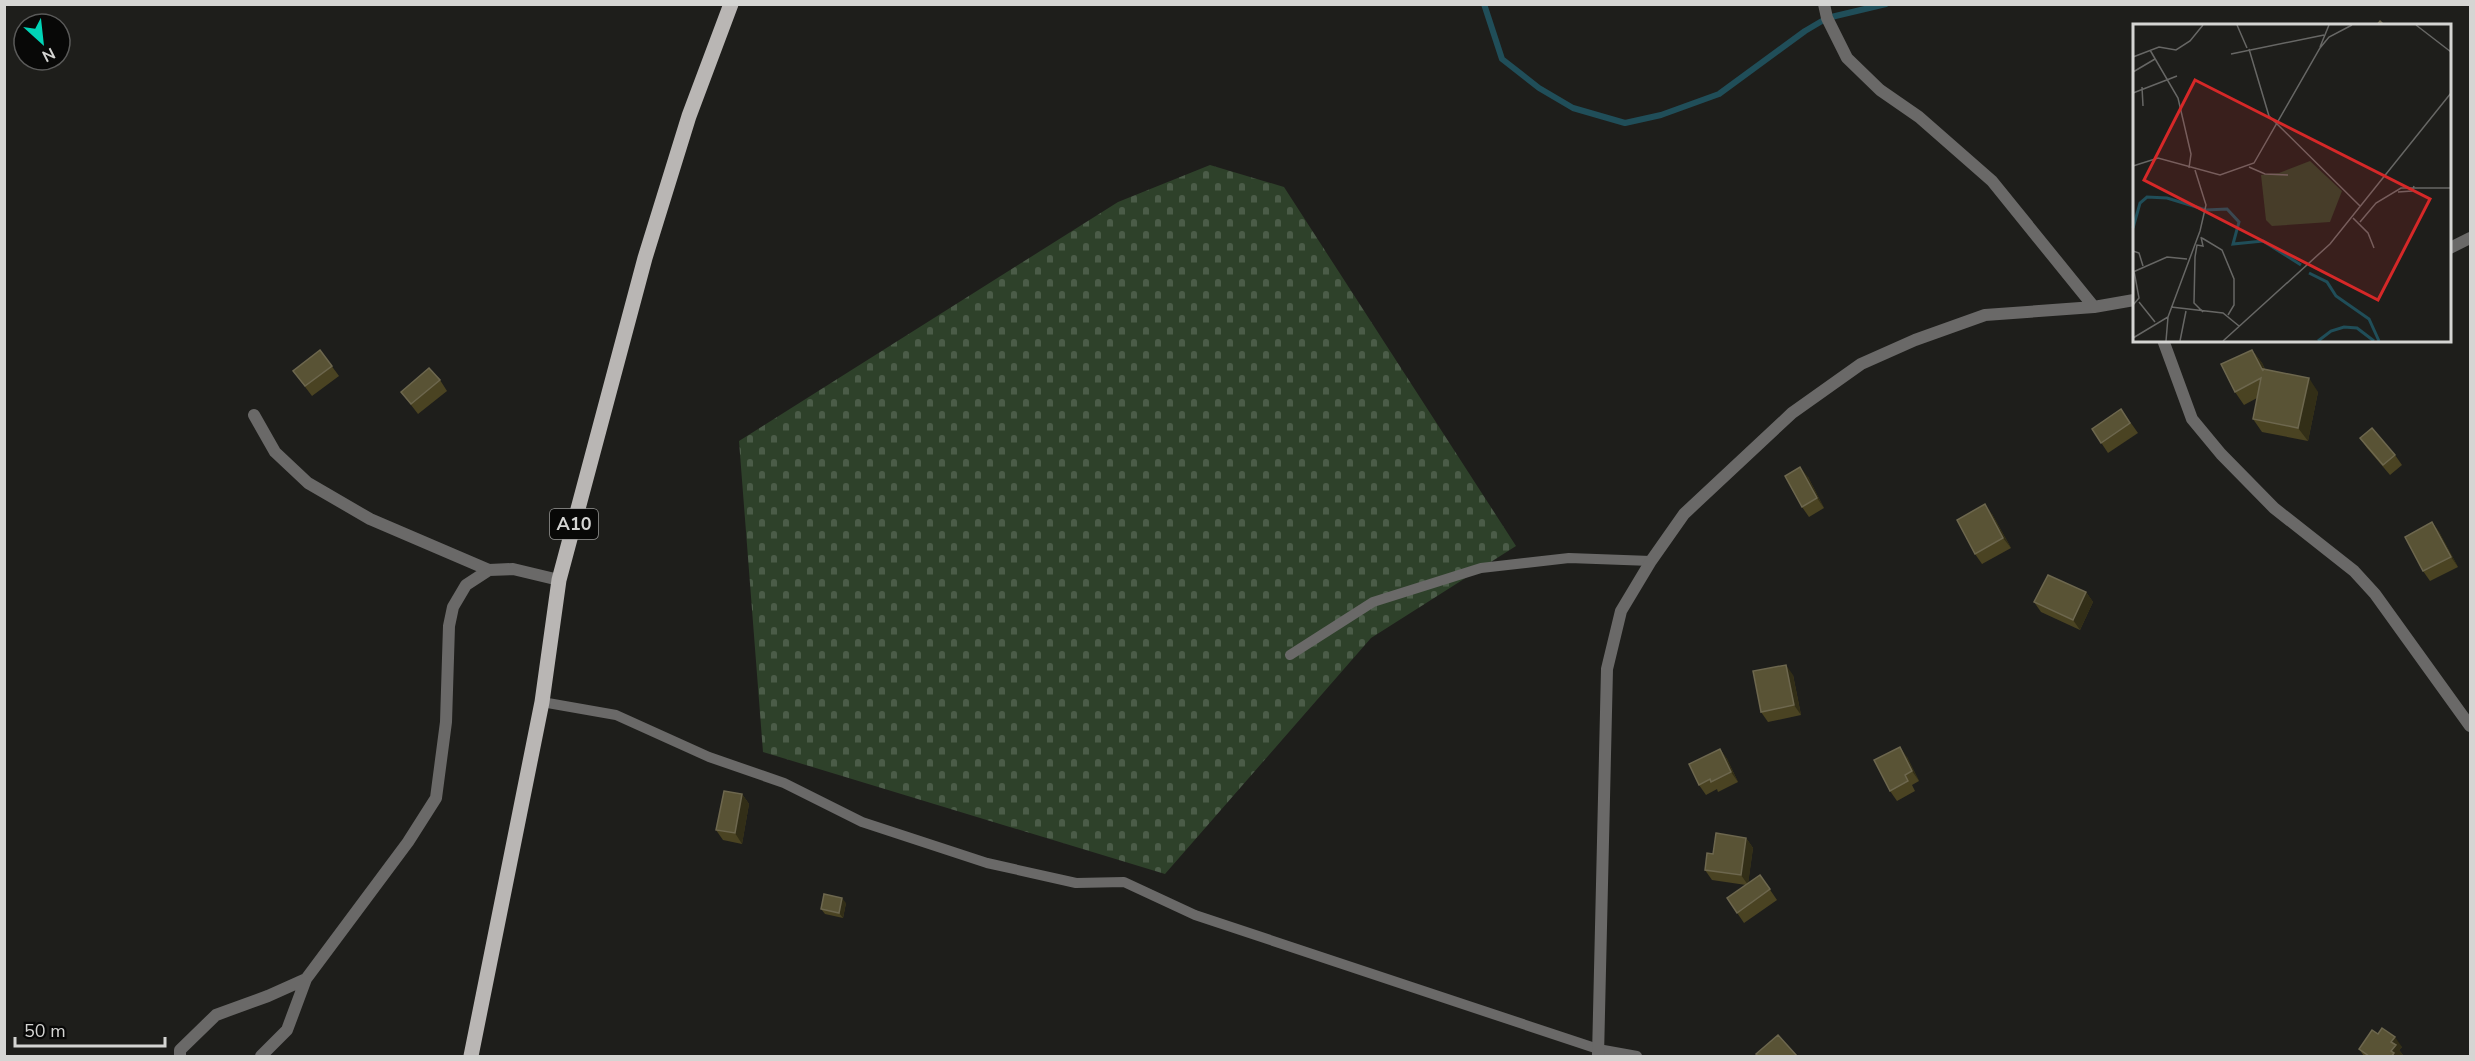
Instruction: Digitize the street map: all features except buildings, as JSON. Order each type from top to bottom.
[{"type":"main road","name":"A10","points":[[471,1056],[542,702],[559,580],[645,258],[689,116],[731,4]]},
{"type":"street","points":[[1824,4],[1827,18],[1847,58],[1880,90],[1919,117],[1992,181],[2094,307]]},
{"type":"street","points":[[2451,248],[2470,238]]},
{"type":"street","points":[[1598,1053],[1607,669],[1621,611],[1651,561],[1684,514],[1792,413],[1861,364],[1915,340],[1985,315],[2094,307],[2133,300]]},
{"type":"street","points":[[2164,342],[2192,419],[2221,454],[2274,508],[2354,571],[2375,594],[2470,726]]},
{"type":"street","points":[[254,415],[275,452],[308,483],[370,519],[489,570],[513,569],[559,580]]},
{"type":"street","points":[[261,1056],[287,1030],[306,979],[408,842],[436,798],[446,722],[449,627],[453,607],[466,585],[489,570]]},
{"type":"street","points":[[180,1056],[180,1050],[216,1015],[306,979]]},
{"type":"lane","points":[[1290,655],[1373,602],[1481,568],[1569,558],[1651,561]]},
{"type":"lane","points":[[542,702],[616,715],[709,757],[784,783],[862,822],[987,863],[1076,883],[1124,882],[1195,915],[1598,1053],[1637,1056]]},
{"type":"green space","points":[[1210,165],[1284,187],[1516,546],[1371,638],[1165,874],[763,752],[739,441],[1118,202]]},
{"type":"waterway","points":[[1484,4],[1502,59],[1539,88],[1573,108],[1625,123],[1661,115],[1719,94],[1805,31],[1827,18],[1886,4]]}]
